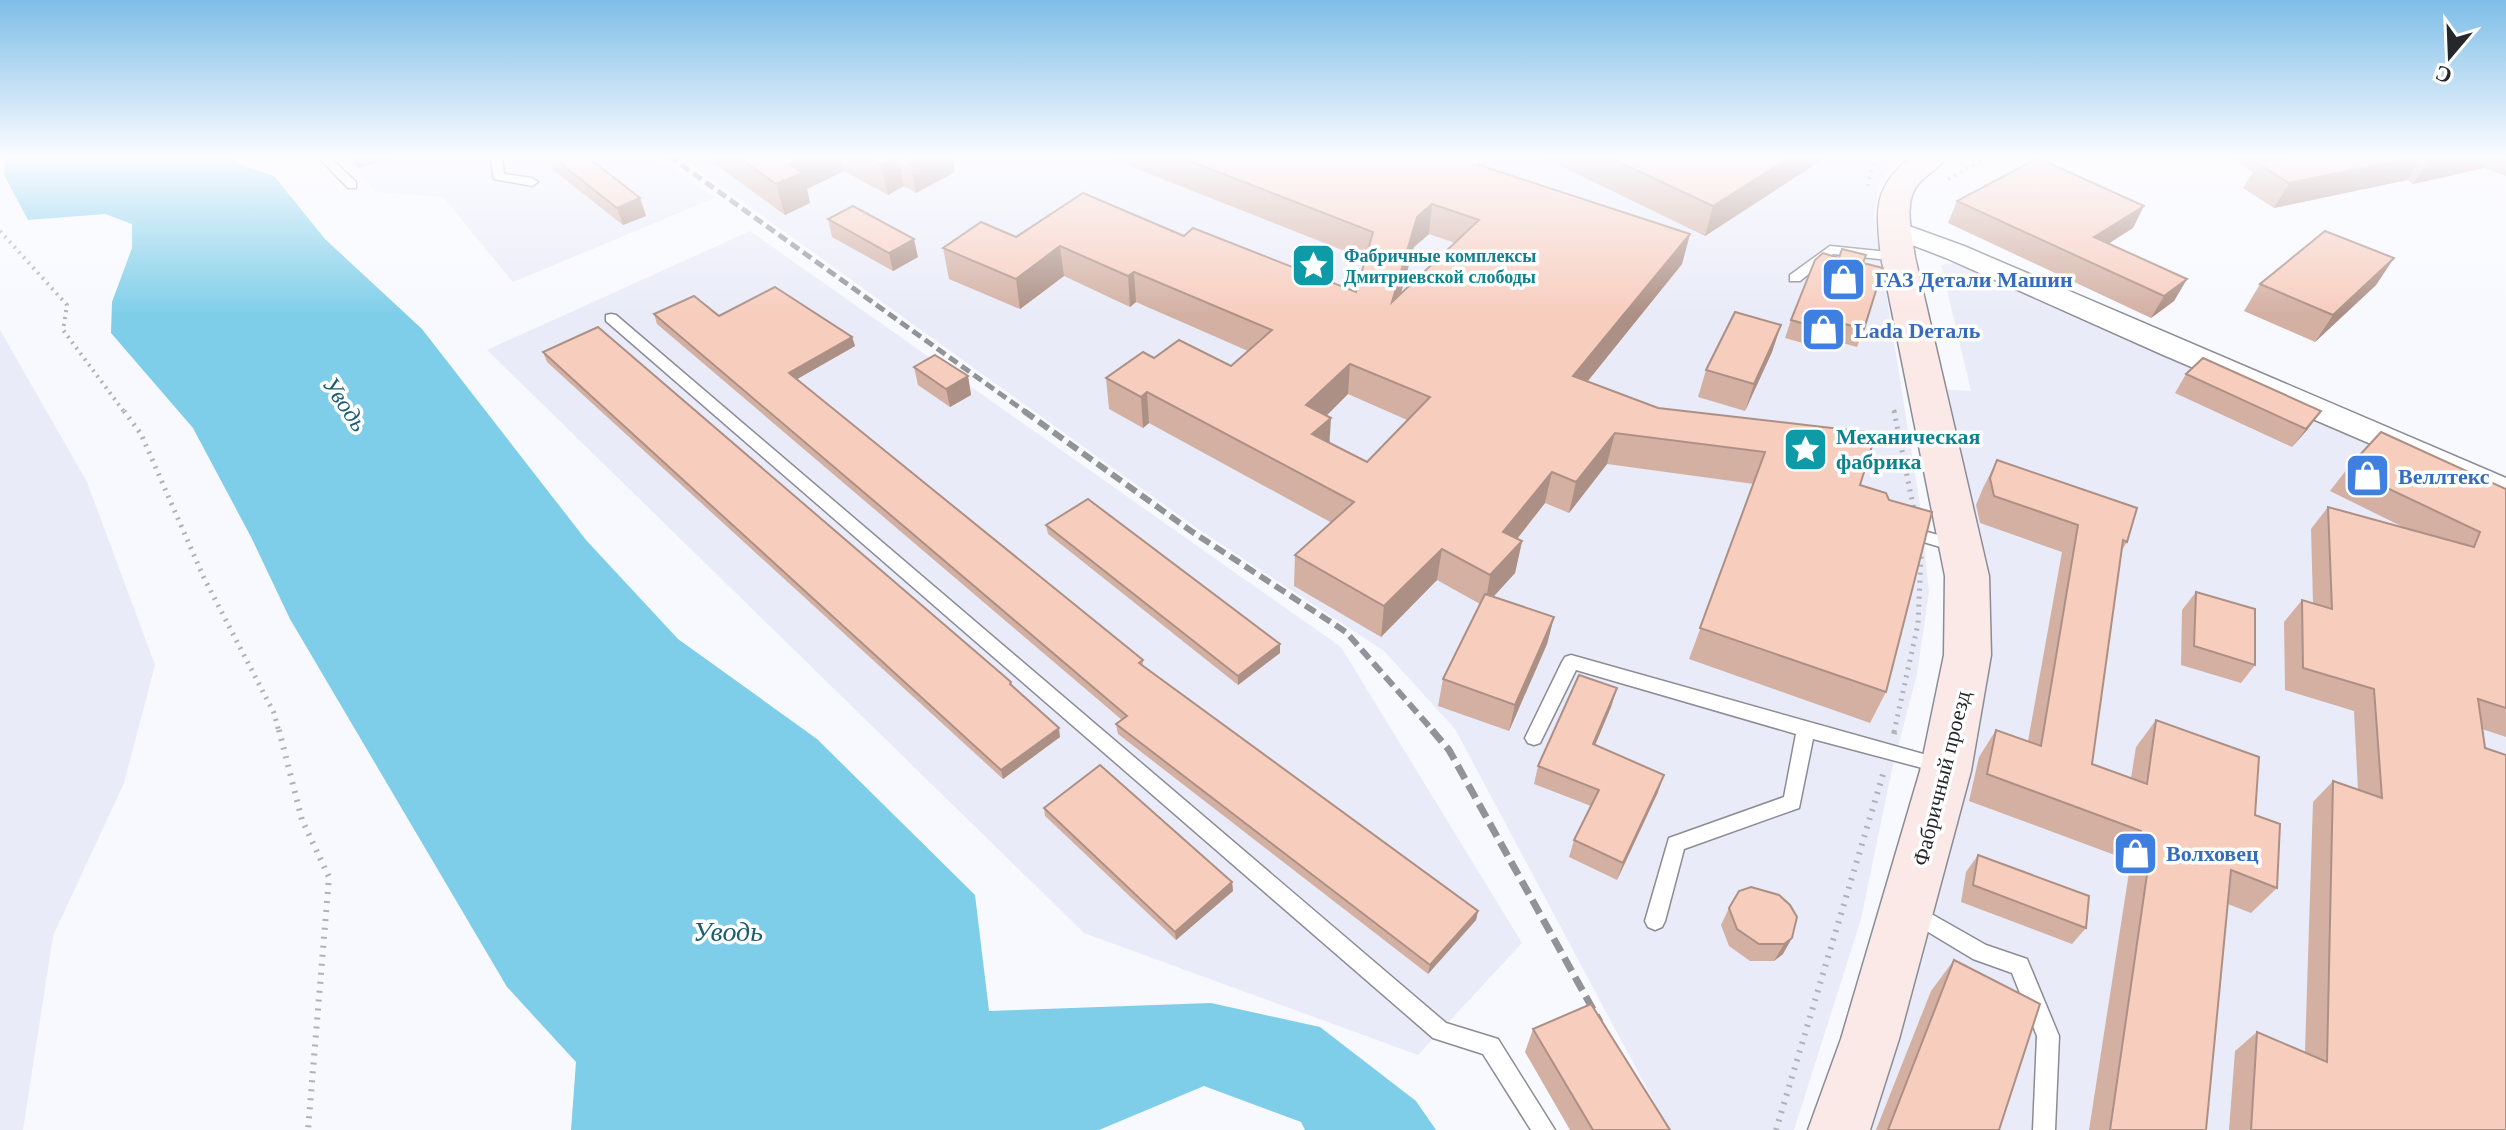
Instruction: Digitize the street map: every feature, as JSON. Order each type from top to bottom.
[{"type":"main road","name":"Фабричный проезд","points":[[1839,1130],[1872,1032],[1946,768],[1965,688],[1970,604],[1962,547],[1889,247],[1894,209]]},
{"type":"street","points":[[1889,247],[1955,252],[2506,491]]},
{"type":"lane","points":[[1795,278],[1830,250],[1889,247]]},
{"type":"lane","points":[[611,318],[1440,1031],[1490,1046],[1544,1130]]},
{"type":"lane","points":[[1894,528],[1962,547]]},
{"type":"lane","points":[[1534,738],[1571,662],[1946,768]]},
{"type":"lane","points":[[1655,921],[1676,844],[1792,802],[1806,730]]},
{"type":"lane","points":[[1907,909],[1980,952],[2020,966],[2048,1036],[2044,1130]]},
{"type":"path","points":[[1876,209],[1889,247]]},
{"type":"path","points":[[0,231],[67,305],[63,330],[141,434],[204,578],[274,713],[302,820],[329,877],[308,1130]]},
{"type":"path","points":[[1776,1130],[1913,665],[1923,591],[1919,535],[1892,395]]},
{"type":"shaded area","points":[[453,209],[689,209],[513,282]]},
{"type":"shaded area","points":[[752,209],[1875,209],[1920,505],[1929,592],[1917,674],[1891,774],[1861,919],[1794,1130],[1669,1130],[1455,729],[1384,651],[1198,529]]},
{"type":"shaded area","points":[[750,231],[1341,647],[1522,943],[1418,1055],[1084,933],[487,350]]},
{"type":"shaded area","points":[[1966,261],[2506,494],[2506,1130],[1853,1130],[1973,678],[1934,389],[1971,391],[1941,265]]},
{"type":"shaded area","points":[[0,330],[87,482],[155,665],[124,783],[53,936],[23,1130],[0,1130]]},
{"type":"water","name":"Уводь","points":[[22,209],[300,209],[325,239],[422,329],[586,540],[678,639],[817,739],[975,895],[989,1011],[1211,1003],[1320,1027],[1416,1101],[1436,1130],[1305,1130],[1301,1122],[1204,1086],[1099,1130],[571,1130],[576,1062],[507,987],[290,619],[193,428],[111,333],[112,302],[132,248],[132,224],[105,214],[28,220]]},
{"type":"building","points":[[848,209],[858,209],[914,239],[889,253],[828,219]]},
{"type":"building","points":[[1059,209],[1120,209],[1184,236],[1193,228],[1356,292],[1373,232],[1313,209],[1427,209],[1417,217],[1392,302],[1479,220],[1446,209],[1613,209],[1690,234],[1573,376],[1658,408],[1876,433],[1860,485],[1886,493],[1889,500],[1932,512],[1886,692],[1700,628],[1765,452],[1615,433],[1576,482],[1552,472],[1503,532],[1522,541],[1490,575],[1442,549],[1384,606],[1295,555],[1354,502],[1147,392],[1141,397],[1106,378],[1143,352],[1154,358],[1179,340],[1231,366],[1272,330],[1134,272],[1128,276],[1060,246],[1016,279],[943,248],[981,222],[1016,237]],"holes":[[[1350,364],[1430,397],[1367,462],[1312,434],[1331,418],[1306,405]]]},
{"type":"building","points":[[1974,209],[2140,209],[2094,237],[2187,279],[2164,296]]},
{"type":"building","points":[[2325,231],[2394,258],[2333,315],[2260,284]]},
{"type":"building","points":[[1842,249],[1866,255],[1863,263],[1883,268],[1864,329],[1841,323],[1838,333],[1791,320],[1815,260],[1823,253],[1839,258]]},
{"type":"building","points":[[775,287],[852,337],[789,373],[1143,660],[1139,663],[1478,911],[1430,965],[1116,724],[1127,716],[654,314],[694,296],[719,316]]},
{"type":"building","points":[[1735,312],[1781,325],[1754,384],[1706,370]]},
{"type":"building","points":[[598,327],[1011,682],[1059,728],[1001,770],[543,352]]},
{"type":"building","points":[[935,355],[968,376],[946,389],[914,367]]},
{"type":"building","points":[[2203,358],[2321,411],[2306,429],[2186,374]]},
{"type":"building","points":[[2381,432],[2506,489],[2506,708],[2478,699],[2485,748],[2506,755],[2506,1130],[2251,1130],[2257,1032],[2327,1062],[2333,781],[2382,798],[2374,689],[2303,668],[2302,600],[2332,609],[2328,507],[2474,547],[2480,532],[2347,469]]},
{"type":"building","points":[[1997,460],[2137,508],[2127,542],[2123,540],[2092,764],[2147,784],[2156,720],[2259,757],[2255,815],[2280,824],[2277,888],[2231,870],[2206,1130],[2110,1130],[2152,840],[2141,836],[2141,831],[1987,774],[1996,730],[2041,746],[2078,525],[1994,496],[1990,478]]},
{"type":"building","points":[[1088,499],[1280,644],[1238,676],[1046,525]]},
{"type":"building","points":[[2196,592],[2255,609],[2255,665],[2194,646]]},
{"type":"building","points":[[1485,594],[1554,617],[1515,705],[1443,679]]},
{"type":"building","points":[[1579,675],[1617,688],[1593,744],[1664,775],[1623,863],[1574,840],[1599,790],[1538,766]]},
{"type":"building","points":[[1100,765],[1232,882],[1175,932],[1044,808]]},
{"type":"building","points":[[1978,855],[2089,896],[2086,928],[1973,885]]},
{"type":"building","points":[[1751,887],[1779,895],[1797,917],[1792,938],[1784,944],[1759,944],[1737,929],[1729,908],[1739,891]]},
{"type":"building","points":[[1954,960],[2040,1004],[1999,1130],[1888,1130]]},
{"type":"building","points":[[1591,1004],[1670,1130],[1593,1130],[1533,1029]]},
{"type":"railway","points":[[742,209],[1027,413]]},
{"type":"railway","points":[[1024,411],[1191,531],[1346,632],[1434,732]]},
{"type":"railway","points":[[1432,730],[1449,750],[1600,1022]]},
{"type":"place","name":"Фабричные комплексы Дмитриевской слободы","points":[[1313,266]]},
{"type":"place","name":"ГАЗ Детали Машин","points":[[1844,279]]},
{"type":"place","name":"Lada Dеталь","points":[[1823,330]]},
{"type":"place","name":"Механическая фабрика","points":[[1805,449]]},
{"type":"place","name":"Веллтекс","points":[[2367,476]]},
{"type":"place","name":"Волховец","points":[[2135,853]]}]
